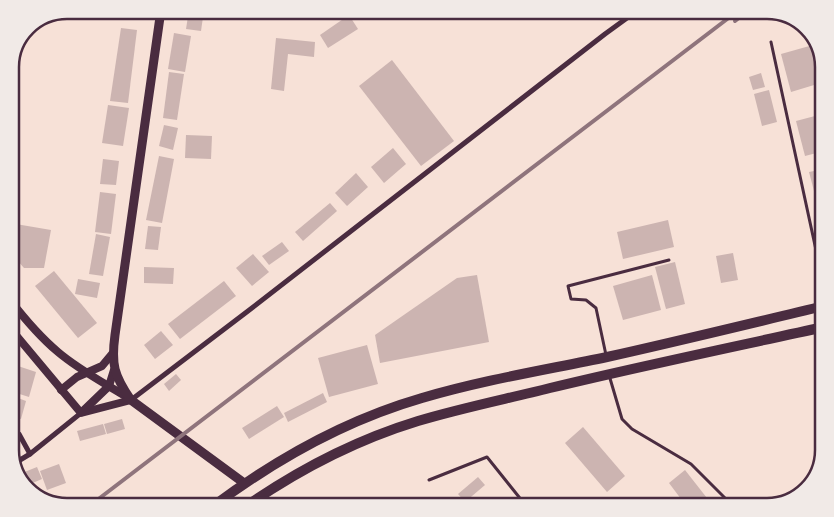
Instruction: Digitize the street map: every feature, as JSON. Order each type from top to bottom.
[{"type":"main road","points":[[160,19],[112,354],[114,370],[120,385],[131,400],[244,483]]},
{"type":"main road","points":[[224,498],[276,463],[339,430],[394,407],[469,386],[607,357],[815,308]]},
{"type":"main road","points":[[259,498],[302,471],[344,450],[387,432],[439,415],[609,374],[815,329]]},
{"type":"street","points":[[81,413],[131,400],[626,19]]},
{"type":"street","points":[[19,310],[57,352],[131,400]]},
{"type":"street","points":[[19,339],[81,413]]},
{"type":"street","points":[[61,390],[77,377],[102,366],[112,354]]},
{"type":"street","points":[[20,460],[81,413],[109,386],[114,370]]},
{"type":"street","points":[[19,434],[30,454]]},
{"type":"lane","points":[[771,42],[815,245]]},
{"type":"lane","points":[[607,357],[596,308],[586,300],[571,299],[568,286],[669,260]]},
{"type":"lane","points":[[609,374],[622,419],[632,429],[691,464],[725,498]]},
{"type":"lane","points":[[429,480],[487,457],[520,498]]},
{"type":"building","points":[[188,19],[203,19],[201,31],[186,29]]},
{"type":"building","points":[[343,19],[352,19],[358,29],[328,48],[320,35]]},
{"type":"building","points":[[121,28],[137,30],[128,103],[110,101]]},
{"type":"building","points":[[174,33],[191,36],[185,72],[168,69]]},
{"type":"building","points":[[276,38],[315,42],[314,57],[288,54],[284,91],[271,89]]},
{"type":"building","points":[[810,46],[815,64],[815,85],[791,92],[781,54]]},
{"type":"building","points":[[392,60],[454,141],[421,166],[359,86]]},
{"type":"building","points":[[169,72],[184,74],[177,120],[163,118]]},
{"type":"building","points":[[761,73],[765,87],[753,90],[749,77]]},
{"type":"building","points":[[769,90],[777,122],[762,126],[754,94]]},
{"type":"building","points":[[108,105],[129,108],[123,146],[102,143]]},
{"type":"building","points":[[815,116],[815,153],[805,156],[796,121]]},
{"type":"building","points":[[164,125],[178,128],[173,150],[159,146]]},
{"type":"building","points":[[186,135],[212,136],[211,159],[185,158]]},
{"type":"building","points":[[393,148],[406,164],[384,183],[371,167]]},
{"type":"building","points":[[159,156],[174,159],[162,223],[146,220]]},
{"type":"building","points":[[103,159],[119,161],[116,185],[100,184]]},
{"type":"building","points":[[815,171],[815,195],[809,172]]},
{"type":"building","points":[[356,173],[368,187],[347,206],[335,193]]},
{"type":"building","points":[[100,192],[116,194],[111,234],[95,232]]},
{"type":"building","points":[[330,203],[337,211],[303,241],[295,232]]},
{"type":"building","points":[[668,220],[674,247],[623,259],[617,232]]},
{"type":"building","points":[[19,225],[51,230],[44,268],[24,268],[19,262]]},
{"type":"building","points":[[148,226],[161,227],[158,250],[145,249]]},
{"type":"building","points":[[96,234],[110,237],[103,276],[89,274]]},
{"type":"building","points":[[282,242],[289,251],[269,265],[262,256]]},
{"type":"building","points":[[733,253],[738,280],[721,283],[716,256]]},
{"type":"building","points":[[253,254],[269,272],[252,286],[236,268]]},
{"type":"building","points":[[675,262],[685,304],[666,309],[655,267]]},
{"type":"building","points":[[144,267],[174,268],[173,284],[144,283]]},
{"type":"building","points":[[54,271],[97,323],[78,338],[35,286]]},
{"type":"building","points":[[477,275],[489,342],[380,363],[375,335],[457,278]]},
{"type":"building","points":[[652,275],[661,310],[623,320],[613,286]]},
{"type":"building","points":[[78,279],[100,283],[97,298],[75,294]]},
{"type":"building","points":[[224,281],[236,296],[180,339],[168,324]]},
{"type":"building","points":[[161,331],[173,345],[155,359],[144,345]]},
{"type":"building","points":[[367,345],[378,384],[329,397],[318,358]]},
{"type":"building","points":[[19,366],[36,372],[29,397],[19,394]]},
{"type":"building","points":[[176,374],[181,380],[169,391],[164,384]]},
{"type":"building","points":[[323,393],[327,402],[288,422],[284,413]]},
{"type":"building","points":[[19,398],[26,401],[21,419],[19,418]]},
{"type":"building","points":[[277,406],[284,417],[249,439],[242,428]]},
{"type":"building","points":[[122,419],[125,429],[107,434],[104,424]]},
{"type":"building","points":[[103,424],[106,434],[80,441],[77,431]]},
{"type":"building","points":[[583,427],[625,476],[607,492],[565,443]]},
{"type":"building","points":[[59,464],[66,483],[47,490],[40,471]]},
{"type":"building","points":[[37,467],[42,479],[32,483],[24,472]]},
{"type":"building","points":[[685,470],[707,498],[680,498],[669,483]]},
{"type":"building","points":[[478,477],[485,485],[470,498],[462,498],[458,494]]},
{"type":"railway","points":[[100,498],[727,19]]}]
